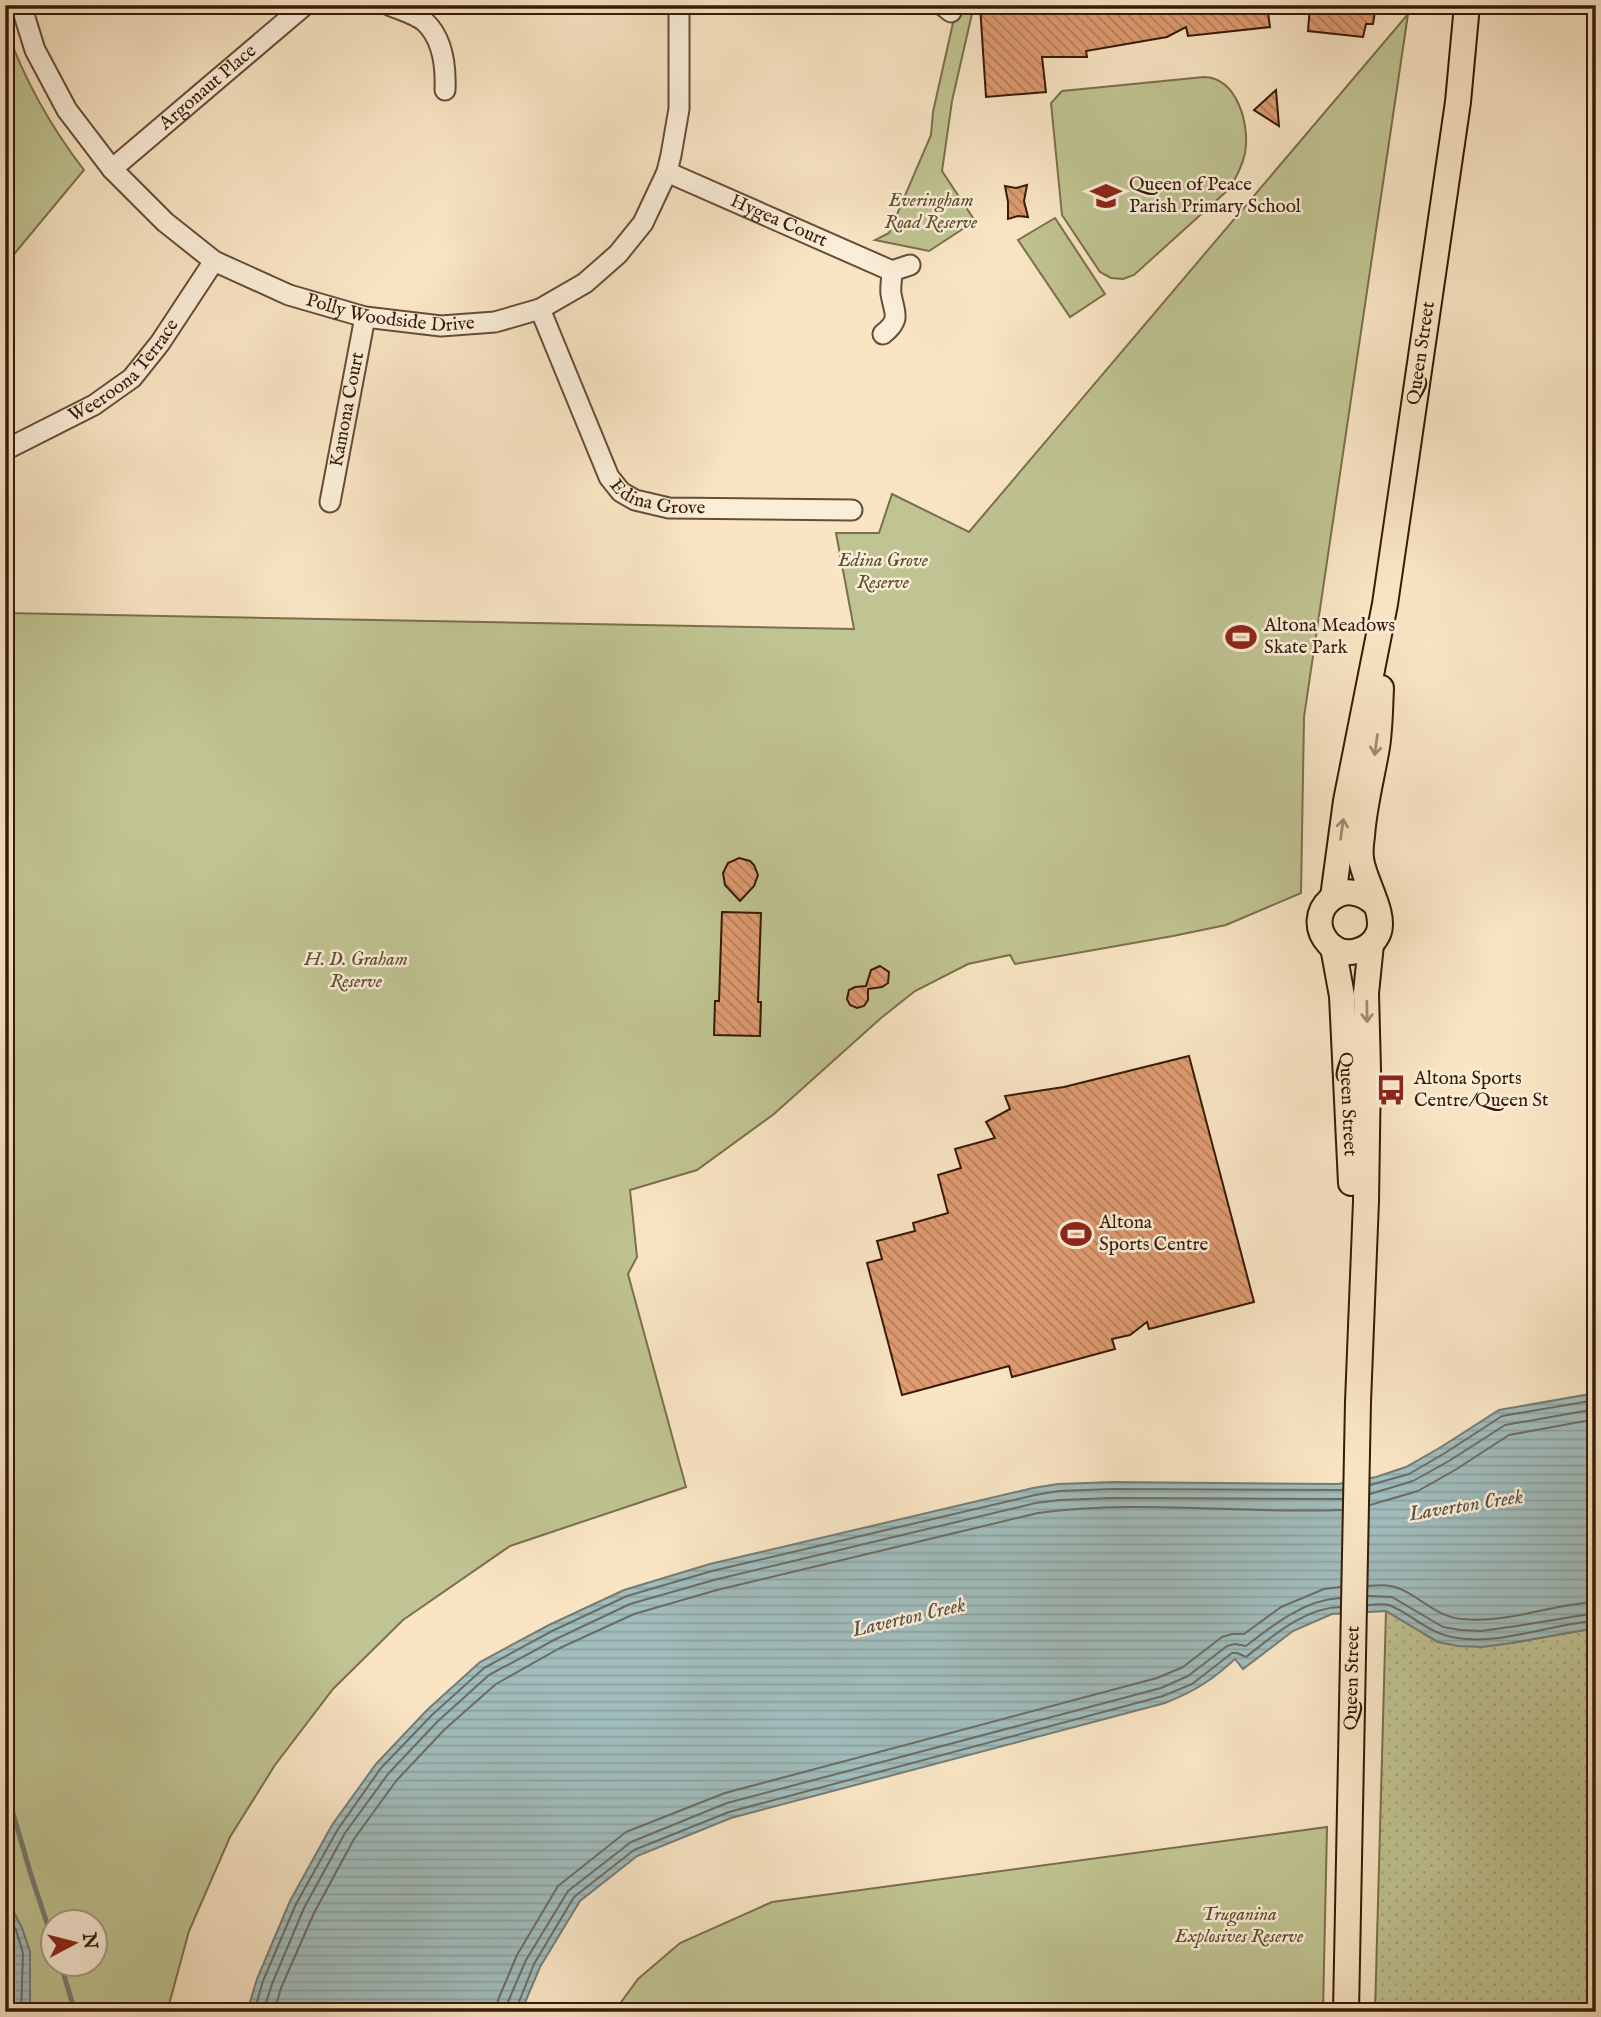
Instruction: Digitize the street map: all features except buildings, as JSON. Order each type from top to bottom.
[{"type":"main road","name":"Queen Street","points":[[1333,897],[1346,801],[1385,604],[1458,102],[1467,5]]},
{"type":"main road","name":"Queen Street","points":[[1458,102],[1474,62],[1482,5]]},
{"type":"main road","name":"Queen Street","points":[[1376,905],[1365,879],[1360,856],[1364,807],[1377,746],[1385,604]]},
{"type":"main road","points":[[1351,891],[1369,898],[1376,905],[1381,925],[1371,944],[1363,950],[1342,951],[1333,947],[1325,938],[1320,919],[1322,910],[1333,897],[1351,891]]},
{"type":"main road","name":"Queen Street","points":[[1346,2012],[1358,1402],[1366,1201],[1366,993],[1371,944]]},
{"type":"main road","name":"Queen Street","points":[[1333,947],[1342,996],[1360,1343]]},
{"type":"street","name":"Polly Woodside Drive","points":[[21,5],[35,50],[67,110],[112,169],[165,222],[214,261],[289,295],[365,317],[441,326],[495,321],[540,309],[585,283],[618,254],[643,223],[667,172],[671,155],[678,110],[679,5]]},
{"type":"street","name":"Argonaut Place","points":[[112,169],[305,5]]},
{"type":"street","points":[[389,5],[423,20],[433,33],[446,69],[445,90]]},
{"type":"street","name":"Hygea Court","points":[[667,172],[901,268],[891,293],[896,317],[892,327],[883,334]]},
{"type":"street","name":"Weeroona Terrace","points":[[5,450],[94,405],[132,378],[160,343],[214,261]]},
{"type":"street","name":"Edina Grove","points":[[540,309],[609,477],[621,492],[635,500],[669,508],[852,510]]},
{"type":"street","name":"Kamona Court","points":[[330,502],[365,317]]},
{"type":"green space","name":"Everingham Road Reserve","points":[[957,5],[974,5],[952,101],[942,171],[975,221],[929,251],[875,240],[889,233],[931,135],[933,112]]},
{"type":"green space","name":"H. D. Graham Reserve","points":[[1408,14],[1304,717],[1301,893],[1226,925],[1015,964],[1010,955],[968,964],[915,991],[774,1114],[697,1170],[630,1190],[637,1257],[628,1274],[686,1487],[510,1546],[403,1620],[333,1689],[275,1765],[230,1837],[189,1931],[167,2012],[5,2012],[5,613],[854,629],[836,533],[879,533],[892,494],[969,532]]},
{"type":"green space","points":[[5,26],[39,101],[84,170],[5,265]]},
{"type":"green space","points":[[1204,77],[1216,79],[1225,86],[1239,105],[1246,142],[1244,158],[1238,172],[1229,189],[1134,275],[1123,279],[1111,278],[1100,272],[1062,215],[1051,103],[1062,91]]},
{"type":"green space","points":[[1055,218],[1105,294],[1070,317],[1018,240]]},
{"type":"green space","points":[[1386,1611],[1438,1642],[1512,1643],[1596,1628],[1596,2012],[1375,2012]]},
{"type":"green space","name":"Truganina Explosives Reserve","points":[[1327,1827],[1323,2012],[614,2012],[638,1979],[680,1943],[772,1902]]},
{"type":"water","name":"Laverton Creek","points":[[1596,1393],[1596,1628],[1482,1647],[1458,1646],[1438,1642],[1386,1611],[1332,1614],[1293,1631],[1243,1669],[1235,1659],[1202,1685],[1165,1703],[731,1818],[637,1856],[580,1901],[540,1967],[521,2012],[247,2012],[257,1979],[290,1901],[332,1825],[376,1764],[427,1710],[480,1662],[549,1625],[624,1590],[710,1564],[1058,1484],[1338,1484],[1376,1477],[1406,1467],[1499,1410]]},
{"type":"water","points":[[5,1895],[22,1928],[30,1952],[30,2007],[24,2012],[5,2012]]},
{"type":"waterway","points":[[5,1786],[42,1909]]},
{"type":"waterway","points":[[65,1979],[75,2012]]},
{"type":"place","name":"Queen of Peace Parish Primary School","points":[[1106,196]]},
{"type":"place","name":"Altona Meadows Skate Park","points":[[1241,637]]},
{"type":"place","name":"Altona Sports Centre/Queen St","points":[[1391,1090]]},
{"type":"place","name":"Altona Sports Centre","points":[[1076,1234]]},
{"type":"park label","name":"Edina Grove Reserve","points":[[883,572]]}]
